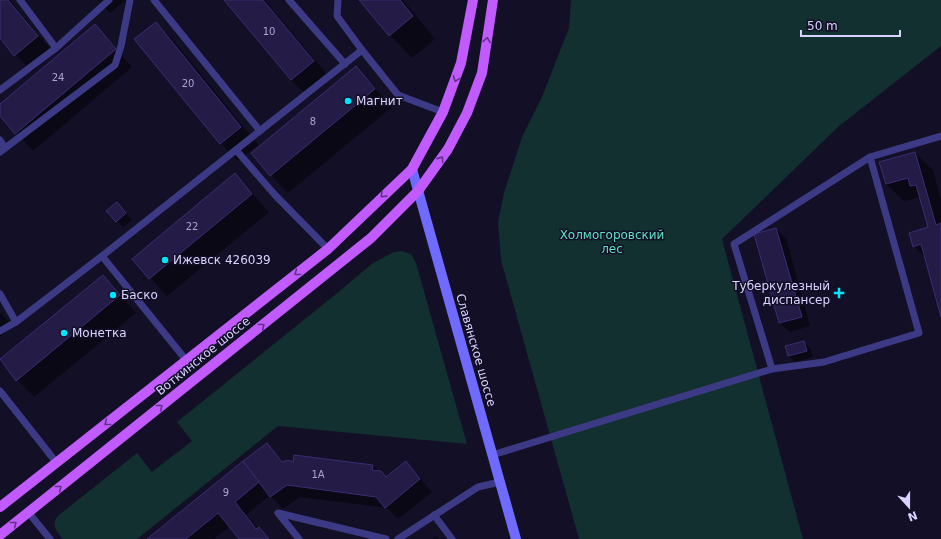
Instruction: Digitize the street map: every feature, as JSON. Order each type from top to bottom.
[{"type":"main road","name":"Воткинское шоссе","points":[[0,508],[56,462],[328,249],[412,168],[443,112],[461,63],[473,0]]},
{"type":"main road","name":"Воткинское шоссе","points":[[0,535],[371,238],[418,192],[448,149],[467,113],[482,73],[493,0]]},
{"type":"main road","name":"Славянское шоссе","points":[[412,168],[516,539]]},
{"type":"lane","points":[[20,0],[56,48]]},
{"type":"lane","points":[[0,90],[56,48],[109,0]]},
{"type":"lane","points":[[0,140],[3,150],[115,65],[122,46],[130,0]]},
{"type":"lane","points":[[154,0],[260,131]]},
{"type":"lane","points":[[289,0],[345,64]]},
{"type":"lane","points":[[338,0],[338,16],[362,50],[398,95],[443,112]]},
{"type":"lane","points":[[0,331],[16,322],[102,256],[362,50]]},
{"type":"lane","points":[[772,369],[734,244],[870,157],[941,136]]},
{"type":"lane","points":[[236,150],[275,195],[328,249]]},
{"type":"lane","points":[[492,455],[772,369],[824,362],[919,333],[870,157]]},
{"type":"lane","points":[[102,256],[186,360]]},
{"type":"lane","points":[[0,294],[16,322]]},
{"type":"lane","points":[[0,391],[56,462]]},
{"type":"lane","points":[[398,539],[478,487],[500,482]]},
{"type":"lane","points":[[28,512],[50,539]]},
{"type":"lane","points":[[299,539],[278,513],[386,539]]},
{"type":"lane","points":[[434,515],[452,539]]},
{"type":"green space","name":"Холмогоровский лес","points":[[571,0],[941,0],[941,46],[838,127],[722,239],[803,539],[579,539],[501,260],[498,223],[504,193],[522,137],[542,97],[569,28]]},
{"type":"green space","points":[[402,251],[411,254],[416,263],[467,444],[278,426],[137,539],[63,539],[60,536],[54,524],[59,515],[137,453],[152,472],[192,441],[177,422],[373,263],[394,252]]},
{"type":"building","points":[[0,0],[8,0],[38,36],[14,56],[0,38]]},
{"type":"building","points":[[224,0],[263,0],[314,61],[291,80]]},
{"type":"building","points":[[359,0],[400,0],[413,16],[389,36]]},
{"type":"building","points":[[156,22],[241,127],[220,144],[134,39]]},
{"type":"building","points":[[95,24],[116,49],[15,134],[0,116],[0,104]]},
{"type":"building","points":[[356,66],[375,89],[270,176],[251,153]]},
{"type":"building","points":[[915,152],[936,225],[941,223],[941,317],[921,244],[913,247],[909,233],[928,227],[916,185],[910,186],[908,178],[886,184],[879,162]]},
{"type":"building","points":[[235,173],[252,194],[149,279],[132,259]]},
{"type":"building","points":[[117,202],[126,213],[116,222],[106,211]]},
{"type":"building","points":[[776,228],[802,317],[779,323],[754,234]]},
{"type":"building","points":[[103,275],[120,295],[16,381],[0,359]]},
{"type":"building","points":[[804,341],[807,351],[788,356],[785,346]]},
{"type":"building","points":[[267,443],[282,462],[288,460],[293,462],[294,455],[373,465],[372,470],[381,471],[386,477],[406,461],[420,479],[385,508],[376,497],[287,485],[270,497],[243,461]]},
{"type":"building","points":[[243,461],[259,482],[235,502],[256,529],[259,527],[269,539],[239,539],[218,513],[186,539],[147,539]]},
{"type":"place","name":"Магнит","points":[[348,101]]},
{"type":"place","name":"Ижевск 426039","points":[[165,260]]},
{"type":"place","name":"Туберкулезный диспансер","points":[[839,293]]},
{"type":"place","name":"Баско","points":[[113,295]]},
{"type":"place","name":"Монетка","points":[[64,333]]}]
